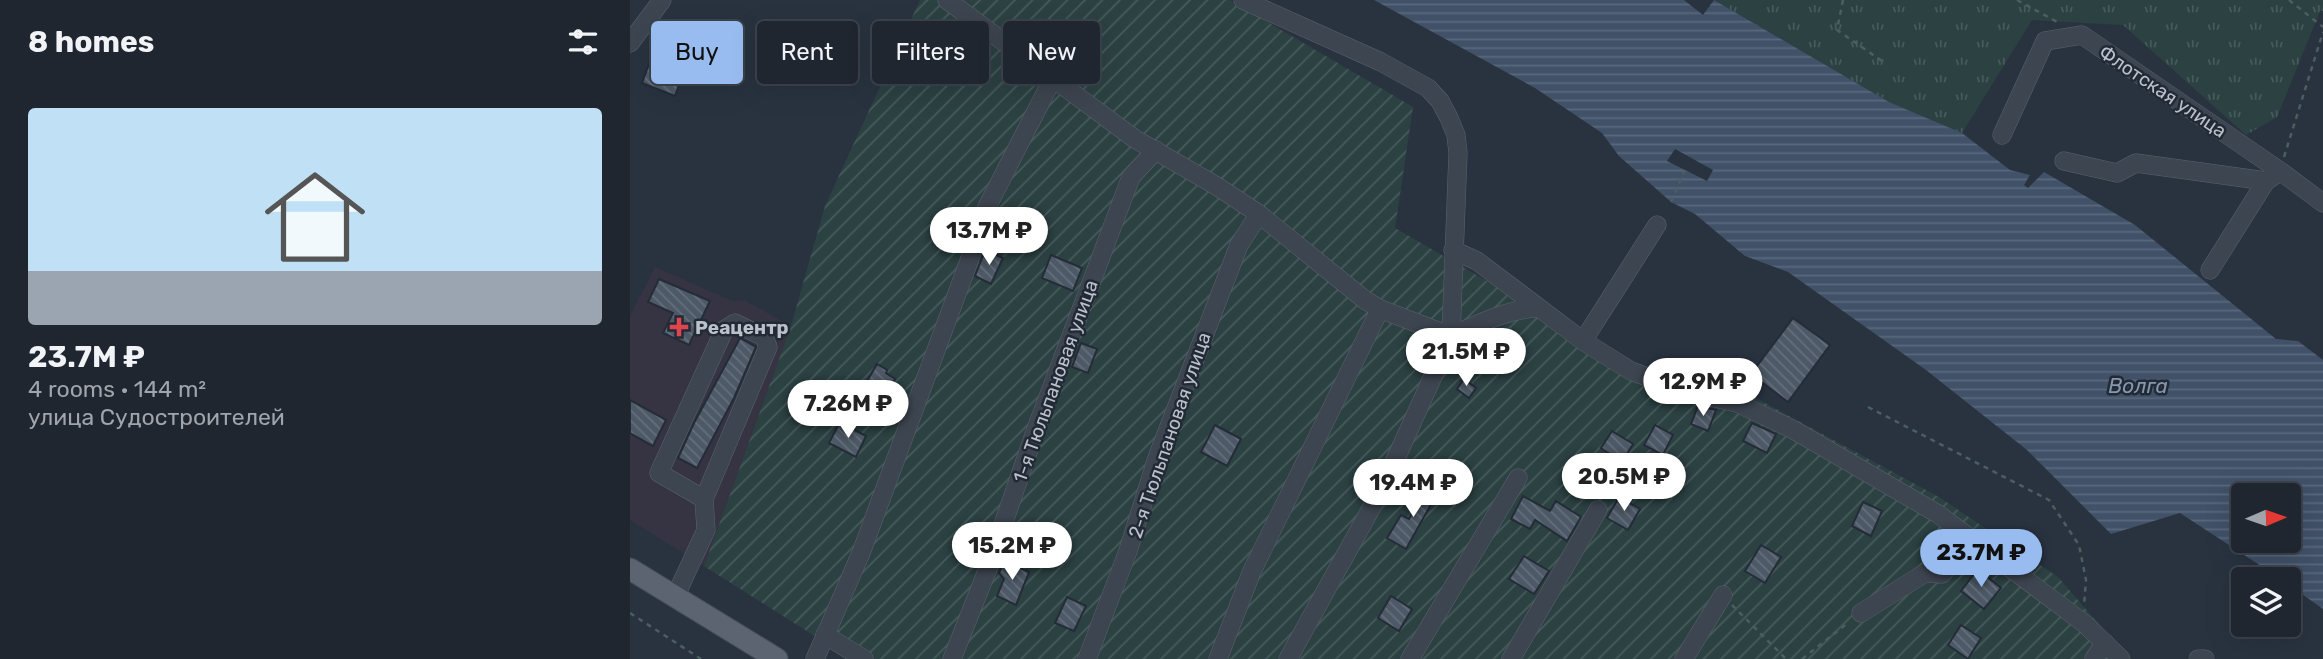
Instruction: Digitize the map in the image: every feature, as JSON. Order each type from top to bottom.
[{"type":"main road","points":[[630,569],[777,659]]},
{"type":"street","points":[[630,43],[662,0]]},
{"type":"street","points":[[947,0],[1003,41]]},
{"type":"street","points":[[1242,0],[1381,62],[1428,88],[1440,101],[1449,118],[1456,135],[1458,153],[1451,336],[1384,485],[1288,659]]},
{"type":"street","name":"Флотская улица","points":[[2002,135],[2045,41],[2082,36],[2273,176],[2323,203]]},
{"type":"street","points":[[815,659],[861,553],[987,207],[1050,84]]},
{"type":"street","points":[[1061,84],[1135,139],[1259,214],[1365,300],[1380,309],[1451,336],[1500,313],[1537,307]]},
{"type":"street","name":"1-я Тюльпановая улица","points":[[952,659],[987,571],[1036,429],[1131,177],[1156,150]]},
{"type":"street","points":[[2064,161],[2117,173],[2136,163],[2273,176],[2210,270]]},
{"type":"street","name":"2-я Тюльпановая улица","points":[[1087,659],[1128,551],[1157,458],[1239,246],[1259,214]]},
{"type":"street","points":[[1583,341],[1657,225]]},
{"type":"street","points":[[1453,250],[1477,261],[1583,341],[1632,371],[1689,392],[1737,403],[1792,429],[1938,514],[2083,623],[2121,659]]},
{"type":"street","points":[[1218,659],[1252,571],[1380,309]]},
{"type":"street","points":[[675,597],[706,530],[704,499],[768,347],[764,337],[735,323],[724,330],[659,473],[704,499]]},
{"type":"street","points":[[1410,659],[1518,478]]},
{"type":"street","points":[[1511,659],[1598,510]]},
{"type":"street","points":[[1861,613],[1925,573],[1942,574],[1972,540]]},
{"type":"street","points":[[1684,659],[1723,596]]},
{"type":"street","points":[[825,635],[864,659]]},
{"type":"street","points":[[2094,659],[2105,643]]},
{"type":"street","points":[[2198,659],[2205,659]]},
{"type":"path","points":[[1843,0],[1837,30],[1881,61]]},
{"type":"path","points":[[2017,0],[2082,36]]},
{"type":"path","points":[[2273,176],[2323,30],[2289,0]]},
{"type":"path","points":[[1671,202],[1685,170]]},
{"type":"path","points":[[1868,407],[2049,500],[2079,545],[2086,580],[2083,623]]},
{"type":"path","points":[[1723,596],[1786,659]]},
{"type":"path","points":[[630,613],[701,659]]},
{"type":"path","points":[[1802,659],[1861,613]]},
{"type":"shaded area","points":[[655,267],[732,301],[744,300],[791,326],[704,566],[630,520],[630,316]]},
{"type":"green space","points":[[920,0],[1230,0],[1413,107],[1395,228],[1659,380],[1741,390],[1939,497],[2058,577],[2104,630],[2120,659],[851,659],[704,566],[791,326],[825,206],[881,84],[989,84],[989,21],[910,21]]},
{"type":"green space","points":[[1714,0],[2323,0],[2323,11],[2320,11],[2277,117],[2246,135],[2123,25],[2032,20],[1962,133],[1889,102]]},
{"type":"water","name":"Волга","points":[[1374,0],[1714,0],[1889,102],[1962,133],[2010,170],[2030,175],[2024,185],[2028,188],[2044,172],[2135,225],[2276,339],[2298,341],[2323,360],[2323,609],[2301,593],[2301,567],[2263,567],[2241,553],[2301,553],[2301,483],[2231,483],[2231,546],[2180,513],[2111,534],[2027,450],[1926,370],[1788,272],[1745,256],[1695,214],[1671,202],[1619,156],[1602,133],[1535,88]]},
{"type":"pier","points":[[1684,0],[1714,0],[1703,15]]},
{"type":"pier","points":[[1675,149],[1713,170],[1707,181],[1667,161]]},
{"type":"building","points":[[650,61],[651,84],[679,84],[675,96],[642,83]]},
{"type":"building","points":[[985,250],[1003,258],[991,284],[975,276]]},
{"type":"building","points":[[1051,255],[1082,268],[1073,291],[1042,278]]},
{"type":"building","points":[[659,279],[710,301],[689,345],[663,333],[673,313],[648,302]]},
{"type":"building","points":[[1793,318],[1830,345],[1788,402],[1751,374]]},
{"type":"building","points":[[740,338],[756,347],[734,398],[697,468],[678,458]]},
{"type":"building","points":[[1081,343],[1097,349],[1088,373],[1072,367]]},
{"type":"building","points":[[877,364],[895,379],[886,395],[866,383]]},
{"type":"building","points":[[1464,379],[1476,388],[1469,398],[1457,389]]},
{"type":"building","points":[[630,400],[666,420],[653,446],[630,433]]},
{"type":"building","points":[[1698,406],[1716,410],[1708,431],[1691,424]]},
{"type":"building","points":[[840,422],[866,436],[856,457],[829,443]]},
{"type":"building","points":[[1752,423],[1776,434],[1767,453],[1743,441]]},
{"type":"building","points":[[1215,425],[1241,439],[1227,466],[1201,452]]},
{"type":"building","points":[[1655,425],[1673,435],[1663,455],[1644,445]]},
{"type":"building","points":[[1612,431],[1633,444],[1622,462],[1601,448]]},
{"type":"building","points":[[1428,484],[1439,490],[1406,549],[1387,538],[1401,515],[1409,519]]},
{"type":"building","points":[[1523,496],[1550,511],[1556,501],[1581,517],[1567,541],[1535,520],[1530,529],[1511,519]]},
{"type":"building","points":[[1619,497],[1640,509],[1628,530],[1607,518]]},
{"type":"building","points":[[1863,502],[1882,511],[1871,536],[1852,526]]},
{"type":"building","points":[[1761,545],[1781,557],[1765,583],[1745,571]]},
{"type":"building","points":[[1524,556],[1549,571],[1534,594],[1509,579]]},
{"type":"building","points":[[1004,561],[1029,572],[1016,605],[997,596],[1004,579],[999,573]]},
{"type":"building","points":[[1978,569],[2001,588],[1984,609],[1961,591]]},
{"type":"building","points":[[1391,596],[1412,609],[1399,631],[1378,618]]},
{"type":"building","points":[[1067,597],[1086,606],[1074,631],[1055,623]]},
{"type":"building","points":[[1961,625],[1981,638],[1968,659],[1948,645]]},
{"type":"place","name":"Реацентр","points":[[679,327]]}]
